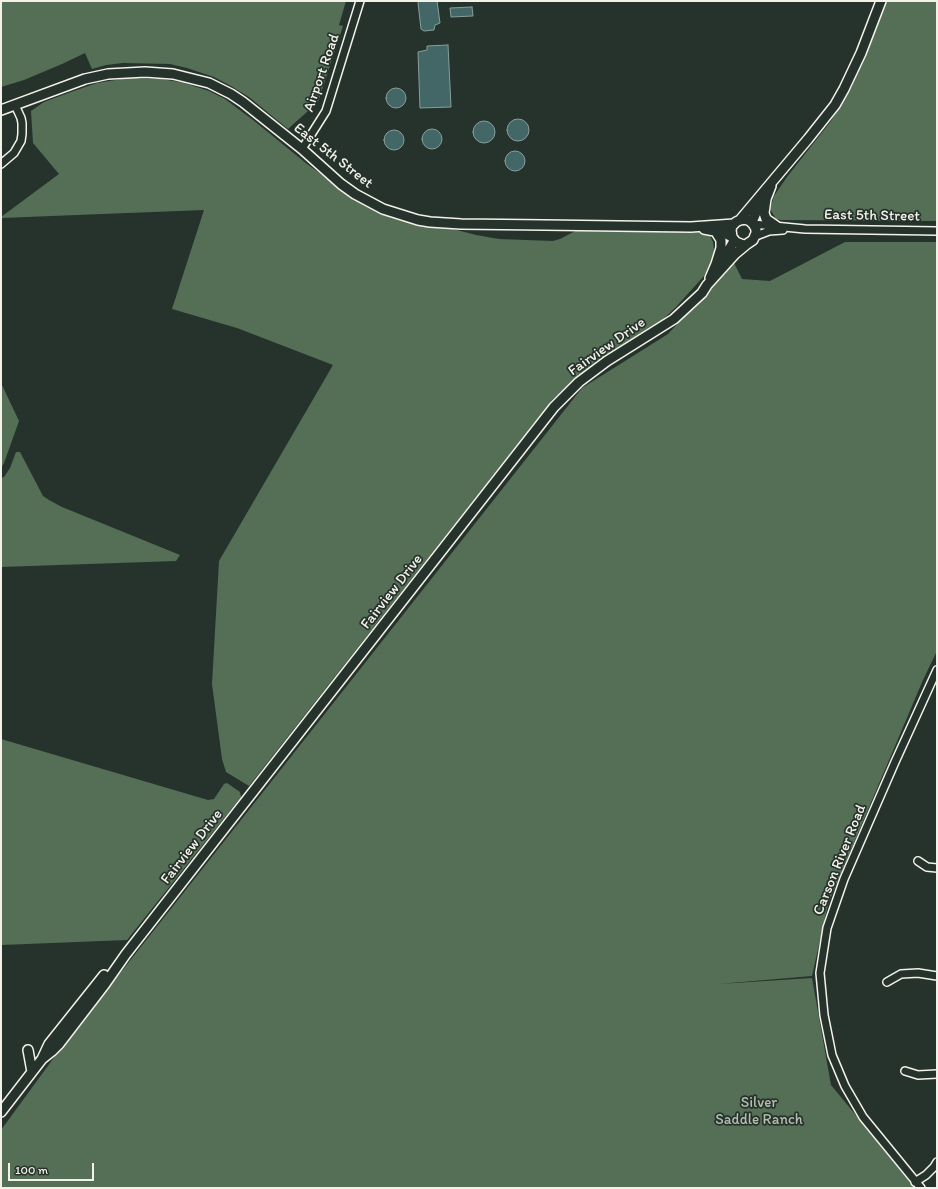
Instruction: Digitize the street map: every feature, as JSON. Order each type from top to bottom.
[{"type":"main road","points":[[737,222],[745,219],[753,223],[756,229],[756,236],[747,244],[740,244],[733,239],[731,230],[737,222],[808,139],[835,105],[861,53],[881,1]]},
{"type":"main road","name":"East 5th Street","points":[[1,110],[85,79],[108,74],[145,72],[173,74],[209,83],[231,94],[302,149],[341,184],[355,194],[383,209],[418,220],[461,224],[691,227],[737,222]]},
{"type":"main road","points":[[753,223],[756,212],[771,182]]},
{"type":"main road","points":[[771,182],[764,213],[766,219],[776,226]]},
{"type":"main road","name":"East 5th Street","points":[[691,227],[725,233],[733,239]]},
{"type":"main road","points":[[709,283],[721,248],[721,240],[716,232]]},
{"type":"main road","name":"Fairview Drive","points":[[1,1112],[42,1059],[47,1046],[54,1037],[106,973],[126,954],[554,407],[579,382],[674,318],[702,293],[733,239]]},
{"type":"main road","name":"Fairview Drive","points":[[709,283],[735,254],[747,244]]},
{"type":"main road","points":[[28,1050],[32,1072]]},
{"type":"street","name":"Airport Road","points":[[302,149],[326,111],[360,1]]},
{"type":"street","points":[[1,164],[14,153],[21,141],[22,123],[15,105]]},
{"type":"street","name":"East 5th Street","points":[[753,223],[806,229],[937,231]]},
{"type":"street","name":"East 5th Street","points":[[756,236],[769,232],[806,229]]},
{"type":"street","name":"Carson River Road","points":[[921,1188],[863,1117],[845,1086],[832,1055],[824,1015],[820,973],[827,928],[844,879],[937,670]]},
{"type":"street","points":[[918,861],[927,867],[937,868]]},
{"type":"street","points":[[888,982],[901,974],[918,973],[937,976]]},
{"type":"street","points":[[905,1071],[918,1075],[937,1074]]},
{"type":"street","points":[[915,1182],[926,1175],[937,1162]]},
{"type":"green space","points":[[1,1],[346,1],[339,25],[343,26],[318,102],[288,129],[249,97],[231,86],[214,77],[170,64],[123,63],[106,65],[92,69],[85,53],[24,80],[1,87]]},
{"type":"green space","points":[[886,1],[937,1],[937,221],[776,219],[770,209],[774,196],[831,121],[852,86]]},
{"type":"green space","points":[[128,78],[162,79],[184,83],[209,91],[225,99],[307,164],[344,191],[375,211],[392,218],[410,223],[453,229],[499,239],[553,241],[579,229],[701,231],[709,234],[713,242],[714,250],[718,251],[704,276],[662,320],[594,363],[552,400],[249,786],[226,772],[222,759],[212,684],[219,561],[333,365],[237,328],[172,309],[204,210],[1,218],[59,174],[33,143],[31,111],[44,102],[97,83]]},
{"type":"green space","name":"Silver Saddle Ranch","points":[[845,242],[937,242],[937,651],[923,680],[828,904],[812,976],[718,984],[812,978],[831,1085],[916,1188],[1,1188],[1,1130],[61,1048],[582,388],[668,334],[734,263],[742,279],[770,281]]},
{"type":"green space","points":[[1,383],[19,421],[1,468]]},
{"type":"green space","points":[[16,452],[20,452],[43,496],[49,500],[62,507],[180,555],[176,561],[1,567],[1,478],[4,477],[10,468]]},
{"type":"green space","points":[[1,739],[208,800],[214,799],[224,784],[227,783],[240,792],[241,797],[127,940],[1,945]]},
{"type":"water","points":[[419,1],[437,1],[440,23],[435,25],[434,30],[424,31],[421,29]]},
{"type":"water","points":[[472,7],[473,16],[451,17],[450,8]]},
{"type":"water","points":[[448,45],[451,107],[420,108],[418,52],[427,50],[427,46]]},
{"type":"water","points":[[396,88],[403,91],[406,98],[403,105],[396,108],[389,105],[386,98],[389,91]]},
{"type":"water","points":[[518,119],[526,122],[529,130],[526,138],[518,141],[510,138],[507,130],[510,122]]},
{"type":"water","points":[[484,121],[492,124],[495,132],[492,140],[484,143],[476,140],[473,132],[476,124]]},
{"type":"water","points":[[432,129],[439,132],[442,139],[439,146],[432,149],[425,146],[422,139],[425,132]]},
{"type":"water","points":[[394,130],[401,133],[404,140],[401,147],[394,150],[387,147],[384,140],[387,133]]},
{"type":"water","points":[[515,151],[522,154],[525,161],[522,168],[515,171],[508,168],[505,161],[508,154]]}]
